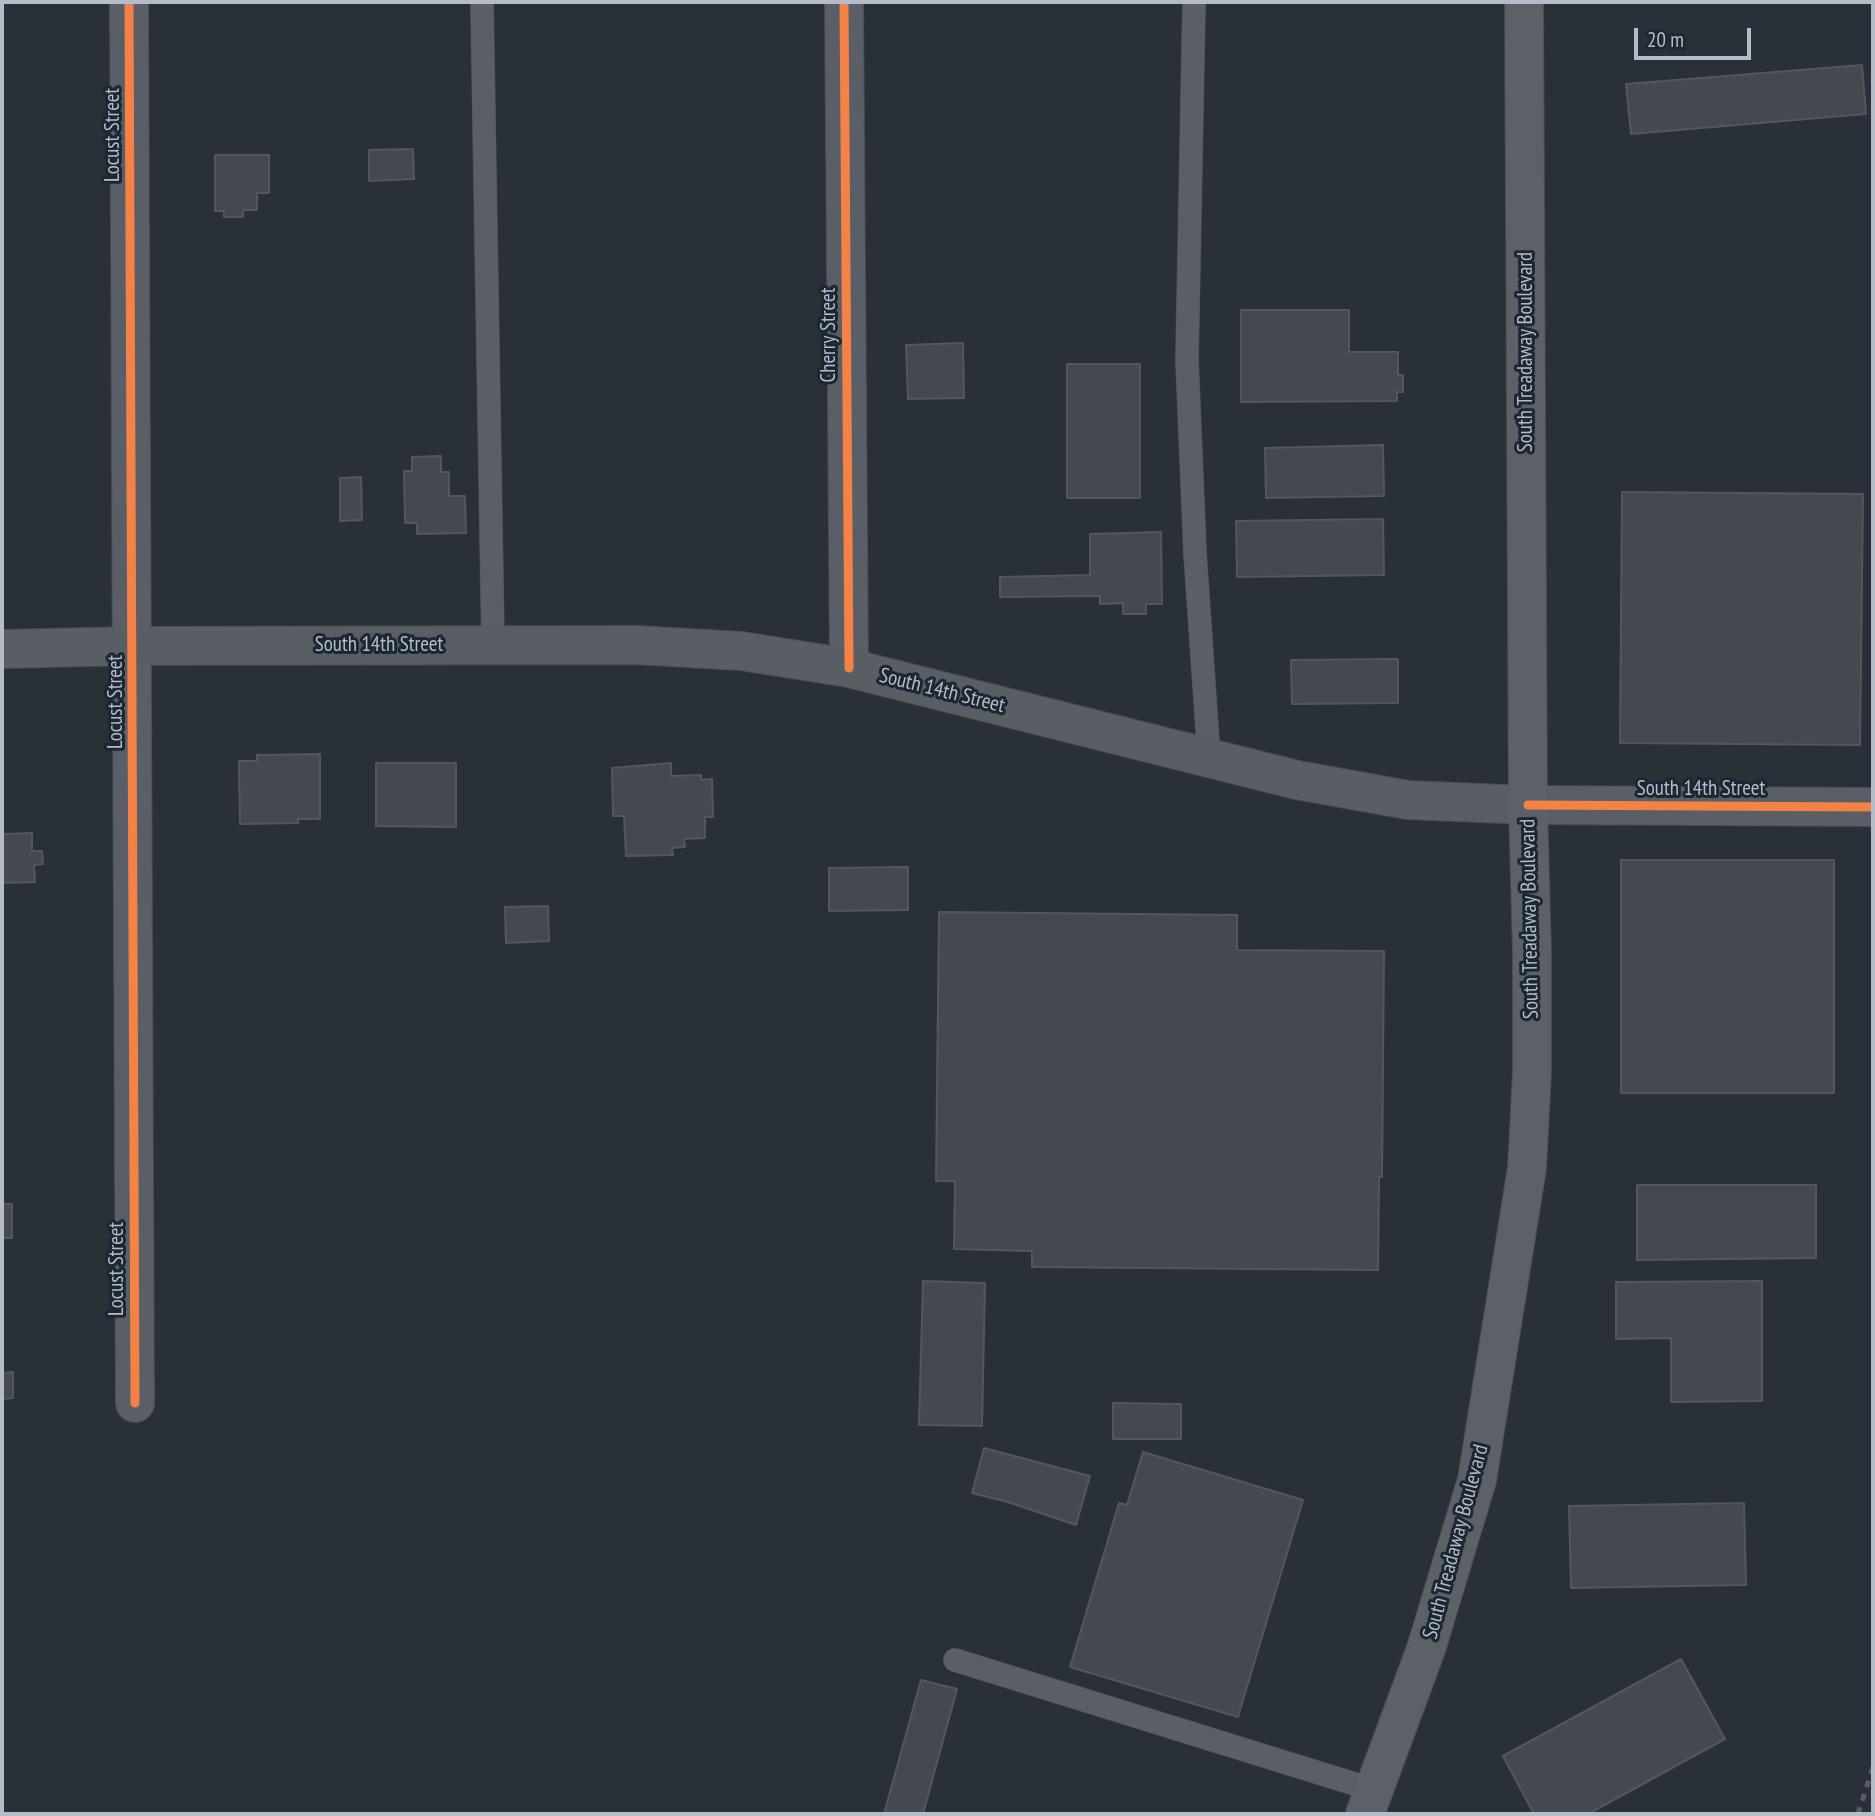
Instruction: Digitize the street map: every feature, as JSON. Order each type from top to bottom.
[{"type":"main road","name":"South Treadaway Boulevard","points":[[1369,1802],[1426,1649],[1477,1480],[1527,1168],[1532,1072],[1532,954],[1528,805],[1524,2]]},
{"type":"main road","name":"South 14th Street","points":[[2,649],[134,646],[636,645],[741,651],[849,668],[1297,780],[1408,800],[1528,805]]},
{"type":"street","name":"Locust Street","points":[[129,2],[134,646],[135,1403]]},
{"type":"street","name":"Cherry Street","points":[[844,2],[849,668]]},
{"type":"street","name":"South 14th Street","points":[[1528,805],[1873,807]]},
{"type":"lane","points":[[482,2],[492,645]]},
{"type":"lane","points":[[1194,2],[1187,360],[1195,553],[1209,758]]},
{"type":"lane","points":[[955,1660],[1369,1802]]},
{"type":"building","points":[[1862,65],[1866,114],[1631,134],[1626,84]]},
{"type":"building","points":[[413,149],[414,179],[369,181],[369,150]]},
{"type":"building","points":[[215,155],[269,155],[269,193],[257,193],[257,210],[243,210],[243,217],[224,217],[224,211],[215,211]]},
{"type":"building","points":[[1241,310],[1349,310],[1349,352],[1398,352],[1398,375],[1403,375],[1403,392],[1397,392],[1397,401],[1241,402]]},
{"type":"building","points":[[963,343],[964,398],[908,399],[906,345]]},
{"type":"building","points":[[1067,364],[1140,364],[1140,498],[1067,498]]},
{"type":"building","points":[[1383,445],[1384,496],[1266,498],[1265,448]]},
{"type":"building","points":[[441,456],[441,472],[449,472],[449,496],[465,496],[466,533],[417,534],[417,523],[405,523],[404,471],[412,471],[412,457]]},
{"type":"building","points":[[361,477],[362,520],[340,521],[340,478]]},
{"type":"building","points":[[1622,492],[1863,494],[1860,745],[1620,743]]},
{"type":"building","points":[[1383,519],[1384,575],[1237,577],[1236,521]]},
{"type":"building","points":[[1161,532],[1162,604],[1146,604],[1146,614],[1123,614],[1123,603],[1100,604],[1100,596],[1000,597],[1000,577],[1090,575],[1090,534]]},
{"type":"building","points":[[1398,659],[1398,703],[1292,704],[1291,660]]},
{"type":"building","points":[[320,754],[320,819],[298,819],[298,823],[240,824],[239,761],[257,761],[257,755]]},
{"type":"building","points":[[376,763],[456,763],[456,827],[376,826]]},
{"type":"building","points":[[671,763],[671,776],[701,775],[701,780],[712,779],[713,817],[705,817],[705,838],[684,839],[685,847],[672,848],[673,855],[626,856],[624,816],[613,816],[612,768]]},
{"type":"building","points":[[32,833],[32,851],[42,851],[43,864],[34,865],[35,882],[2,883],[2,834]]},
{"type":"building","points":[[1621,860],[1834,860],[1834,1093],[1621,1093]]},
{"type":"building","points":[[908,867],[908,910],[829,911],[829,868]]},
{"type":"building","points":[[548,906],[549,941],[506,943],[505,907]]},
{"type":"building","points":[[939,912],[1237,915],[1237,950],[1384,951],[1382,1177],[1379,1177],[1378,1270],[1032,1267],[1032,1251],[954,1249],[955,1181],[936,1181]]},
{"type":"building","points":[[1637,1185],[1816,1185],[1816,1258],[1637,1260]]},
{"type":"building","points":[[2,1204],[12,1204],[12,1238],[2,1238]]},
{"type":"building","points":[[923,1281],[985,1283],[982,1426],[919,1425]]},
{"type":"building","points":[[1762,1281],[1762,1401],[1671,1402],[1671,1338],[1616,1339],[1616,1282]]},
{"type":"building","points":[[13,1372],[13,1398],[2,1399],[2,1373]]},
{"type":"building","points":[[1113,1403],[1181,1404],[1181,1439],[1113,1439]]},
{"type":"building","points":[[984,1448],[1090,1476],[1076,1525],[972,1493]]},
{"type":"building","points":[[1143,1452],[1303,1500],[1238,1717],[1070,1667],[1119,1503],[1127,1505]]},
{"type":"building","points":[[1744,1503],[1746,1585],[1571,1588],[1569,1506]]},
{"type":"building","points":[[1681,1659],[1725,1739],[1588,1814],[1534,1814],[1503,1756]]},
{"type":"building","points":[[921,1680],[957,1689],[923,1814],[884,1814]]},
{"type":"railway","points":[[1858,1814],[1873,1767]]},
{"type":"cycle path","points":[[129,2],[135,1403]]},
{"type":"cycle path","points":[[844,2],[849,668]]},
{"type":"cycle path","points":[[1528,805],[1873,807]]}]
